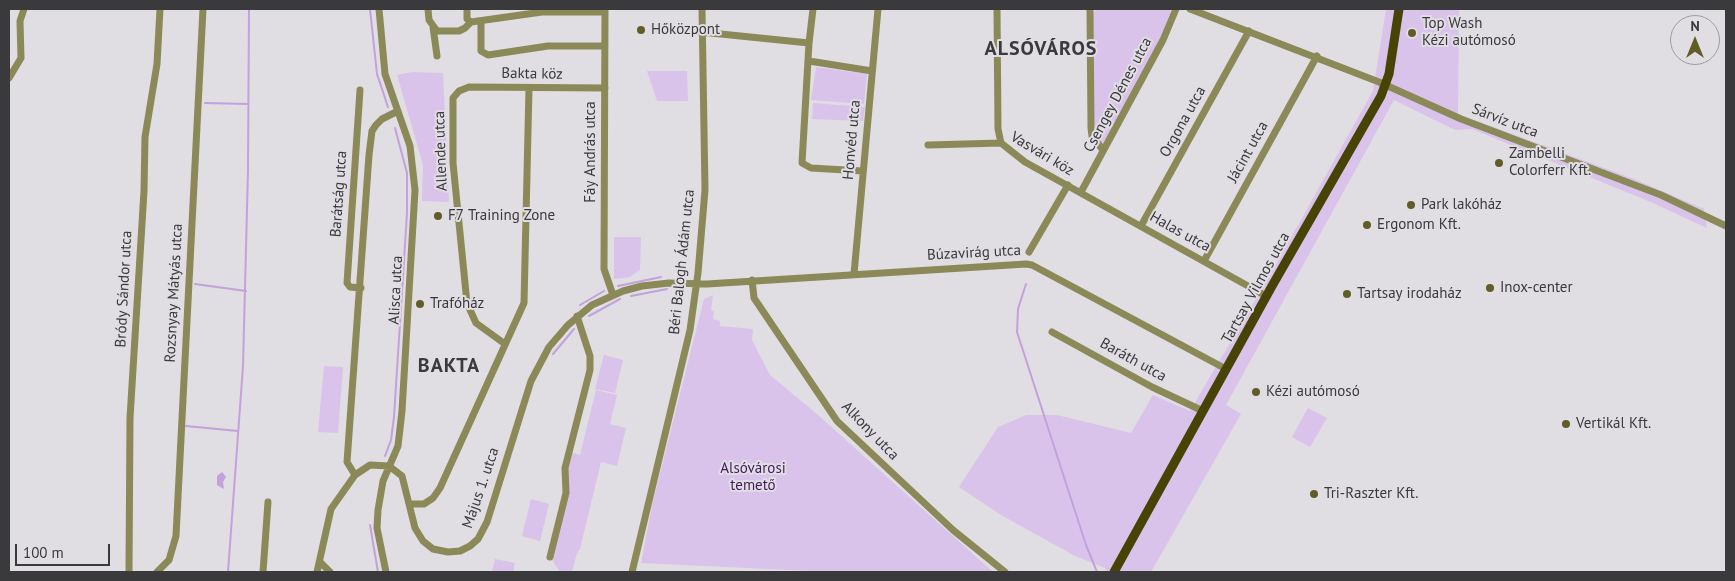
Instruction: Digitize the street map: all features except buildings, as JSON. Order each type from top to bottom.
[{"type":"main road","name":"Tartsay Vilmos utca","points":[[1114,572],[1266,296],[1386,85],[1399,9]]},
{"type":"street","points":[[9,78],[21,58],[20,21],[24,9]]},
{"type":"street","name":"Bródy Sándor utca","points":[[129,572],[130,418],[144,191],[145,144],[148,112],[157,64],[160,9]]},
{"type":"street","name":"Rozsnyay Mátyás utca","points":[[157,572],[169,560],[176,536],[203,9]]},
{"type":"street","name":"Alisca utca","points":[[379,9],[385,74],[410,146],[416,190],[402,411],[398,446],[379,497],[377,516],[386,572]]},
{"type":"street","points":[[428,9],[429,20],[437,31],[459,31],[466,28],[471,22],[542,12],[605,11]]},
{"type":"street","points":[[467,9],[467,19],[471,22]]},
{"type":"street","name":"Béri Balogh Ádám utca","points":[[632,572],[690,330],[696,283],[705,190],[702,9]]},
{"type":"street","points":[[813,9],[809,43],[802,163],[811,168],[863,171]]},
{"type":"street","name":"Honvéd utca","points":[[854,274],[878,9]]},
{"type":"street","points":[[997,9],[998,129],[1001,143]]},
{"type":"street","points":[[1090,9],[1091,128],[1092,136],[1103,150]]},
{"type":"street","name":"Csengey Dénes utca","points":[[1081,192],[1163,40],[1176,9]]},
{"type":"street","name":"Sárvíz utca","points":[[1190,9],[1317,56],[1461,119],[1661,195],[1726,226]]},
{"type":"street","name":"Fáy András utca","points":[[605,11],[604,269],[612,295]]},
{"type":"street","points":[[481,21],[482,51],[488,55],[548,46],[605,46]]},
{"type":"street","points":[[433,26],[437,56]]},
{"type":"street","name":"Orgona utca","points":[[1141,226],[1249,31]]},
{"type":"street","points":[[701,32],[809,43]]},
{"type":"street","name":"Jácint utca","points":[[1204,261],[1317,56]]},
{"type":"street","points":[[809,61],[872,71]]},
{"type":"street","name":"Bakta köz","points":[[459,91],[469,87],[605,88]]},
{"type":"street","points":[[408,504],[424,504],[433,498],[440,488],[524,303],[529,88]]},
{"type":"street","name":"Barátság utca","points":[[360,90],[347,283],[350,287],[361,288]]},
{"type":"street","name":"Allende utca","points":[[459,91],[455,94],[453,102],[453,163],[467,303],[476,323],[505,344]]},
{"type":"street","name":"Barátság utca","points":[[355,474],[347,462],[372,131],[382,119],[398,111]]},
{"type":"street","name":"Vasvári köz","points":[[928,145],[1001,143],[1025,162],[1081,192]]},
{"type":"street","points":[[1029,252],[1068,185]]},
{"type":"street","name":"Halas utca","points":[[1081,192],[1266,296]]},
{"type":"street","name":"Búzavirág utca","points":[[696,283],[1032,265],[1226,369]]},
{"type":"street","name":"Alkony utca","points":[[752,280],[754,298],[837,420],[953,530],[1005,572]]},
{"type":"street","name":"Május 1. utca","points":[[389,466],[402,476],[408,504],[416,528],[423,541],[433,550],[460,552],[478,539],[487,522],[508,450],[538,364],[556,337],[577,316],[612,295],[655,284],[696,283]]},
{"type":"street","points":[[550,557],[566,493],[565,468],[590,370],[590,356],[577,316]]},
{"type":"street","name":"Baráth utca","points":[[1052,332],[1152,387],[1202,411]]},
{"type":"street","points":[[317,572],[330,509],[355,474],[367,466],[389,466]]},
{"type":"street","points":[[262,572],[267,543],[268,502]]},
{"type":"street","points":[[320,562],[330,572]]},
{"type":"green space","points":[[1098,9],[1171,10],[1166,27],[1103,147],[1094,133],[1093,12]]},
{"type":"green space","points":[[1386,9],[1459,9],[1458,114],[1634,179],[1704,209],[1707,228],[1653,203],[1472,129],[1455,130],[1394,100],[1226,405],[1241,414],[1151,572],[1107,572],[1105,568],[1075,556],[1001,515],[959,487],[998,427],[1026,415],[1057,415],[1131,433],[1153,395],[1190,411],[1274,268],[1373,91]]},
{"type":"green space","points":[[816,67],[867,74],[864,104],[811,100]]},
{"type":"green space","points":[[647,71],[687,71],[688,101],[657,101]]},
{"type":"green space","points":[[413,72],[443,73],[449,202],[422,201],[423,165],[397,75]]},
{"type":"green space","points":[[813,103],[865,107],[863,121],[812,119]]},
{"type":"green space","points":[[614,237],[641,237],[640,270],[630,277],[614,279]]},
{"type":"green space","name":"Alsóvárosi temető","points":[[713,295],[711,310],[714,311],[713,319],[720,321],[720,326],[753,329],[752,340],[770,375],[818,415],[993,572],[832,572],[641,563],[653,501],[704,299]]},
{"type":"green space","points":[[604,355],[623,360],[615,393],[595,389]]},
{"type":"green space","points":[[324,366],[343,367],[338,433],[318,432]]},
{"type":"green space","points":[[596,390],[617,395],[610,424],[626,428],[617,466],[601,462],[580,549],[577,553],[572,572],[560,572],[550,557],[566,493],[569,452],[580,455]]},
{"type":"green space","points":[[1308,408],[1327,418],[1310,447],[1292,437]]},
{"type":"green space","points":[[531,499],[549,504],[540,541],[522,536]]},
{"type":"green space","points":[[495,559],[515,563],[513,572],[492,572]]},
{"type":"shaded area","points":[[222,472],[226,477],[223,482],[224,489],[217,485],[217,476]]},
{"type":"waterway","points":[[228,572],[243,366],[248,170],[249,9]]},
{"type":"waterway","points":[[370,9],[377,74],[388,107]]},
{"type":"waterway","points":[[205,103],[248,104]]},
{"type":"waterway","points":[[385,456],[391,440],[394,417],[407,213],[407,173],[395,128]]},
{"type":"waterway","points":[[1726,264],[1726,440]]},
{"type":"waterway","points":[[618,286],[661,277]]},
{"type":"waterway","points":[[195,284],[246,291]]},
{"type":"waterway","points":[[1026,284],[1018,309],[1017,332],[1086,545],[1097,572]]},
{"type":"waterway","points":[[631,296],[667,289]]},
{"type":"waterway","points":[[580,305],[604,291]]},
{"type":"waterway","points":[[589,316],[620,299]]},
{"type":"waterway","points":[[553,354],[574,329]]},
{"type":"waterway","points":[[186,426],[238,431]]},
{"type":"waterway","points":[[370,525],[378,572]]},
{"type":"place","name":"Hőközpont","points":[[641,30]]},
{"type":"place","name":"Top Wash Kézi autómosó","points":[[1412,33]]},
{"type":"place","name":"Zambelli Colorferr Kft.","points":[[1499,163]]},
{"type":"place","name":"Park lakóház","points":[[1411,205]]},
{"type":"place","name":"F7 Training Zone","points":[[438,216]]},
{"type":"place","name":"Ergonom Kft.","points":[[1367,225]]},
{"type":"place","name":"Inox-center","points":[[1490,288]]},
{"type":"place","name":"Tartsay irodaház","points":[[1347,294]]},
{"type":"place","name":"Trafóház","points":[[420,304]]},
{"type":"place","name":"Kézi autómosó","points":[[1256,392]]},
{"type":"place","name":"Vertikál Kft.","points":[[1566,424]]},
{"type":"place","name":"Tri-Raszter Kft.","points":[[1314,494]]},
{"type":"district","name":"ALSÓVÁROS","points":[[1041,49]]},
{"type":"district","name":"BAKTA","points":[[449,366]]}]
